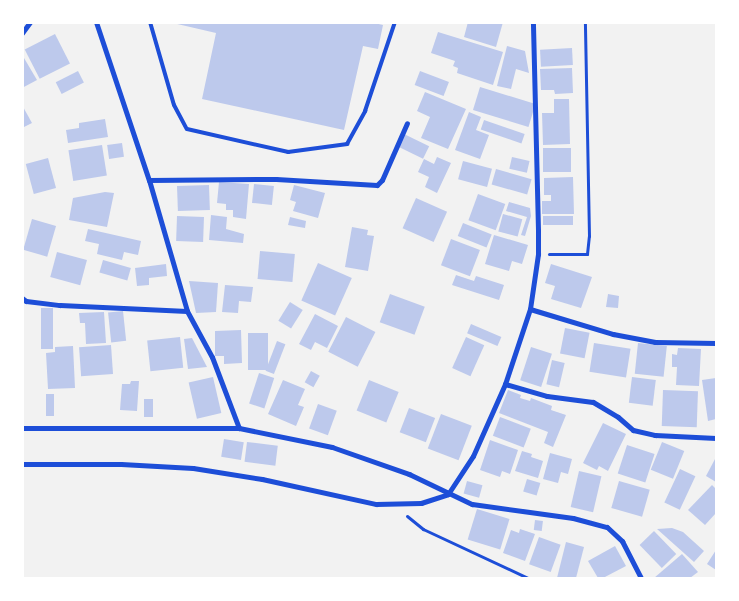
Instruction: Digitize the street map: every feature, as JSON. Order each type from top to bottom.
[{"type":"street","points":[[22,33],[30,22]]},
{"type":"street","points":[[96,22],[149,180],[187,311],[212,357],[239,428]]},
{"type":"street","points":[[22,464],[121,464],[193,468],[262,479],[376,504],[399,505],[421,503],[448,494],[474,456],[505,384],[530,309],[538,254],[533,22]]},
{"type":"street","points":[[149,180],[276,179],[377,185],[382,180],[407,123]]},
{"type":"street","points":[[22,298],[26,301],[60,305],[187,311]]},
{"type":"street","points":[[530,309],[613,334],[646,340],[716,343]]},
{"type":"street","points":[[505,384],[547,396],[577,398],[593,402],[618,417],[633,430],[655,435],[716,438]]},
{"type":"street","points":[[22,428],[239,428],[332,447],[409,474],[472,504],[573,518],[607,527],[622,541],[641,578]]},
{"type":"lane","points":[[150,22],[174,105],[187,130],[288,152],[346,144],[365,112],[396,22]]},
{"type":"path","points":[[538,254],[587,254],[590,236],[585,22]]},
{"type":"path","points":[[399,505],[410,520],[422,529],[528,578]]},
{"type":"building","points":[[370,22],[383,25],[378,49],[363,46],[344,130],[202,99],[216,33],[173,23]]},
{"type":"building","points":[[468,22],[503,22],[496,47],[464,37]]},
{"type":"building","points":[[438,32],[503,52],[493,85],[457,73],[458,68],[453,66],[455,61],[431,53]]},
{"type":"building","points":[[55,34],[70,63],[40,79],[25,49]]},
{"type":"building","points":[[507,46],[525,51],[529,73],[516,69],[511,89],[497,86]]},
{"type":"building","points":[[572,48],[573,65],[541,67],[540,50]]},
{"type":"building","points":[[24,58],[37,80],[22,88],[22,59]]},
{"type":"building","points":[[572,68],[573,93],[555,94],[554,90],[541,90],[540,69]]},
{"type":"building","points":[[78,71],[84,83],[62,94],[56,82]]},
{"type":"building","points":[[420,71],[449,82],[444,96],[415,85]]},
{"type":"building","points":[[480,87],[535,104],[528,127],[473,110]]},
{"type":"building","points":[[425,92],[466,109],[448,149],[421,138],[430,117],[417,111]]},
{"type":"building","points":[[554,99],[569,99],[570,144],[543,145],[542,113],[554,113]]},
{"type":"building","points":[[22,105],[32,123],[22,128]]},
{"type":"building","points":[[469,112],[481,117],[476,130],[489,135],[480,159],[455,150]]},
{"type":"building","points":[[105,119],[108,137],[68,143],[66,130],[79,128],[79,123]]},
{"type":"building","points":[[484,120],[525,134],[521,143],[481,129]]},
{"type":"building","points":[[404,134],[429,146],[423,159],[398,147]]},
{"type":"building","points":[[122,143],[124,157],[109,159],[107,145]]},
{"type":"building","points":[[102,145],[107,176],[73,181],[68,150]]},
{"type":"building","points":[[543,148],[571,148],[571,172],[543,172]]},
{"type":"building","points":[[437,157],[451,163],[437,193],[425,187],[429,177],[418,172],[424,159],[434,164]]},
{"type":"building","points":[[512,157],[530,161],[527,173],[509,169]]},
{"type":"building","points":[[48,158],[56,188],[34,194],[26,164]]},
{"type":"building","points":[[463,161],[492,169],[487,187],[458,179]]},
{"type":"building","points":[[496,169],[532,179],[527,195],[492,184]]},
{"type":"building","points":[[573,177],[574,214],[542,214],[542,201],[551,201],[551,195],[544,195],[544,178]]},
{"type":"building","points":[[219,182],[249,184],[246,219],[233,217],[233,210],[226,210],[226,204],[217,203]]},
{"type":"building","points":[[254,184],[274,186],[272,205],[252,203]]},
{"type":"building","points":[[209,185],[210,210],[178,211],[177,186]]},
{"type":"building","points":[[294,185],[325,193],[318,218],[293,211],[296,202],[290,200]]},
{"type":"building","points":[[105,192],[114,193],[107,227],[69,220],[73,198]]},
{"type":"building","points":[[478,194],[505,204],[496,230],[468,220]]},
{"type":"building","points":[[416,198],[447,212],[434,242],[403,228]]},
{"type":"building","points":[[509,202],[530,208],[531,216],[525,236],[521,235],[527,217],[506,211]]},
{"type":"building","points":[[503,214],[522,219],[518,237],[498,231]]},
{"type":"building","points":[[211,215],[227,217],[226,229],[244,234],[243,243],[209,240]]},
{"type":"building","points":[[177,216],[204,217],[203,242],[176,241]]},
{"type":"building","points":[[543,216],[573,216],[573,225],[543,225]]},
{"type":"building","points":[[290,217],[306,221],[305,228],[288,225]]},
{"type":"building","points":[[32,219],[56,226],[47,257],[23,250]]},
{"type":"building","points":[[463,223],[492,235],[486,248],[458,236]]},
{"type":"building","points":[[352,227],[368,230],[367,235],[374,236],[368,271],[345,267]]},
{"type":"building","points":[[88,229],[141,241],[138,255],[124,252],[122,260],[97,254],[99,244],[85,241]]},
{"type":"building","points":[[494,235],[528,245],[522,264],[512,261],[509,271],[485,264]]},
{"type":"building","points":[[451,239],[480,250],[470,276],[441,265]]},
{"type":"building","points":[[260,251],[295,254],[292,282],[258,279]]},
{"type":"building","points":[[57,252],[87,260],[80,285],[50,277]]},
{"type":"building","points":[[103,260],[131,268],[127,280],[99,272]]},
{"type":"building","points":[[318,263],[352,278],[335,316],[301,300]]},
{"type":"building","points":[[166,264],[167,276],[149,278],[149,285],[137,286],[135,268]]},
{"type":"building","points":[[551,264],[592,277],[581,308],[551,299],[555,286],[545,283]]},
{"type":"building","points":[[456,275],[474,281],[476,276],[504,285],[499,300],[452,285]]},
{"type":"building","points":[[189,281],[218,283],[216,312],[196,313]]},
{"type":"building","points":[[225,285],[253,287],[251,302],[239,301],[238,313],[222,312]]},
{"type":"building","points":[[390,294],[425,307],[415,335],[380,322]]},
{"type":"building","points":[[608,294],[619,296],[618,308],[606,307]]},
{"type":"building","points":[[290,302],[303,310],[291,329],[278,321]]},
{"type":"building","points":[[41,308],[53,308],[53,349],[41,349]]},
{"type":"building","points":[[123,311],[126,341],[111,342],[108,313]]},
{"type":"building","points":[[104,312],[106,343],[86,344],[85,323],[80,323],[79,313]]},
{"type":"building","points":[[315,314],[338,326],[327,348],[315,342],[311,350],[299,344]]},
{"type":"building","points":[[346,317],[375,332],[358,367],[328,352]]},
{"type":"building","points":[[471,324],[501,337],[497,346],[467,333]]},
{"type":"building","points":[[565,328],[590,333],[585,358],[560,354]]},
{"type":"building","points":[[241,330],[242,363],[224,364],[224,356],[215,356],[215,331]]},
{"type":"building","points":[[248,333],[268,333],[268,370],[248,370]]},
{"type":"building","points":[[180,337],[183,368],[150,371],[147,340]]},
{"type":"building","points":[[466,337],[484,345],[470,376],[452,368]]},
{"type":"building","points":[[192,338],[207,367],[188,369],[184,339]]},
{"type":"building","points":[[277,341],[285,344],[274,374],[266,371]]},
{"type":"building","points":[[594,343],[631,349],[626,377],[589,372]]},
{"type":"building","points":[[638,343],[667,346],[664,377],[635,374]]},
{"type":"building","points":[[111,345],[113,374],[81,376],[79,347]]},
{"type":"building","points":[[73,346],[75,388],[48,389],[46,353],[55,352],[55,347]]},
{"type":"building","points":[[531,347],[552,354],[541,387],[520,380]]},
{"type":"building","points":[[678,348],[701,349],[699,386],[676,385],[677,367],[672,367],[672,354],[677,355]]},
{"type":"building","points":[[552,360],[565,363],[559,387],[546,384]]},
{"type":"building","points":[[311,371],[320,376],[313,387],[305,382]]},
{"type":"building","points":[[259,373],[274,378],[264,408],[249,403]]},
{"type":"building","points":[[213,377],[221,413],[197,419],[189,383]]},
{"type":"building","points":[[632,377],[656,380],[653,406],[629,403]]},
{"type":"building","points":[[716,378],[716,419],[708,421],[702,380]]},
{"type":"building","points":[[283,380],[305,389],[298,405],[304,407],[296,426],[268,414]]},
{"type":"building","points":[[369,380],[399,392],[386,423],[357,411]]},
{"type":"building","points":[[131,381],[139,381],[137,411],[120,410],[122,384],[130,384]]},
{"type":"building","points":[[508,390],[521,395],[520,398],[530,401],[531,398],[552,406],[551,410],[566,415],[553,447],[544,443],[548,432],[499,413]]},
{"type":"building","points":[[663,390],[698,391],[697,427],[662,426]]},
{"type":"building","points":[[46,394],[54,394],[54,416],[46,416]]},
{"type":"building","points":[[144,399],[153,399],[153,417],[144,417]]},
{"type":"building","points":[[318,404],[337,411],[328,435],[309,428]]},
{"type":"building","points":[[409,408],[435,418],[426,442],[400,432]]},
{"type":"building","points":[[441,414],[472,426],[459,460],[428,449]]},
{"type":"building","points":[[500,417],[531,429],[524,447],[493,436]]},
{"type":"building","points":[[603,423],[626,434],[608,471],[599,466],[597,470],[583,463]]},
{"type":"building","points":[[224,439],[244,442],[241,460],[221,457]]},
{"type":"building","points":[[490,440],[518,450],[510,474],[502,471],[500,477],[480,470]]},
{"type":"building","points":[[247,442],[278,446],[275,466],[245,462]]},
{"type":"building","points":[[662,442],[684,451],[673,479],[651,470]]},
{"type":"building","points":[[627,445],[655,454],[645,482],[618,474]]},
{"type":"building","points":[[522,451],[532,454],[531,457],[543,461],[538,478],[515,471]]},
{"type":"building","points":[[550,453],[572,459],[568,474],[561,472],[558,483],[543,479]]},
{"type":"building","points":[[716,460],[716,482],[706,476]]},
{"type":"building","points":[[680,469],[695,476],[680,510],[664,503]]},
{"type":"building","points":[[579,471],[601,476],[593,512],[571,507]]},
{"type":"building","points":[[527,479],[540,483],[537,496],[523,491]]},
{"type":"building","points":[[467,481],[482,485],[479,498],[464,494]]},
{"type":"building","points":[[619,481],[650,490],[642,517],[611,508]]},
{"type":"building","points":[[712,485],[716,489],[716,513],[705,525],[688,510]]},
{"type":"building","points":[[477,509],[510,519],[500,550],[468,540]]},
{"type":"building","points":[[535,520],[543,521],[542,531],[534,530]]},
{"type":"building","points":[[672,528],[683,532],[704,551],[694,562],[657,529]]},
{"type":"building","points":[[520,529],[535,534],[525,561],[503,553],[511,530],[519,533]]},
{"type":"building","points":[[654,531],[676,554],[662,568],[640,545]]},
{"type":"building","points":[[539,537],[561,545],[551,572],[529,564]]},
{"type":"building","points":[[566,542],[584,547],[576,578],[557,578]]},
{"type":"building","points":[[615,546],[626,566],[603,578],[598,578],[588,561]]},
{"type":"building","points":[[716,550],[716,570],[707,564]]},
{"type":"building","points":[[682,554],[698,572],[690,578],[654,578]]}]
